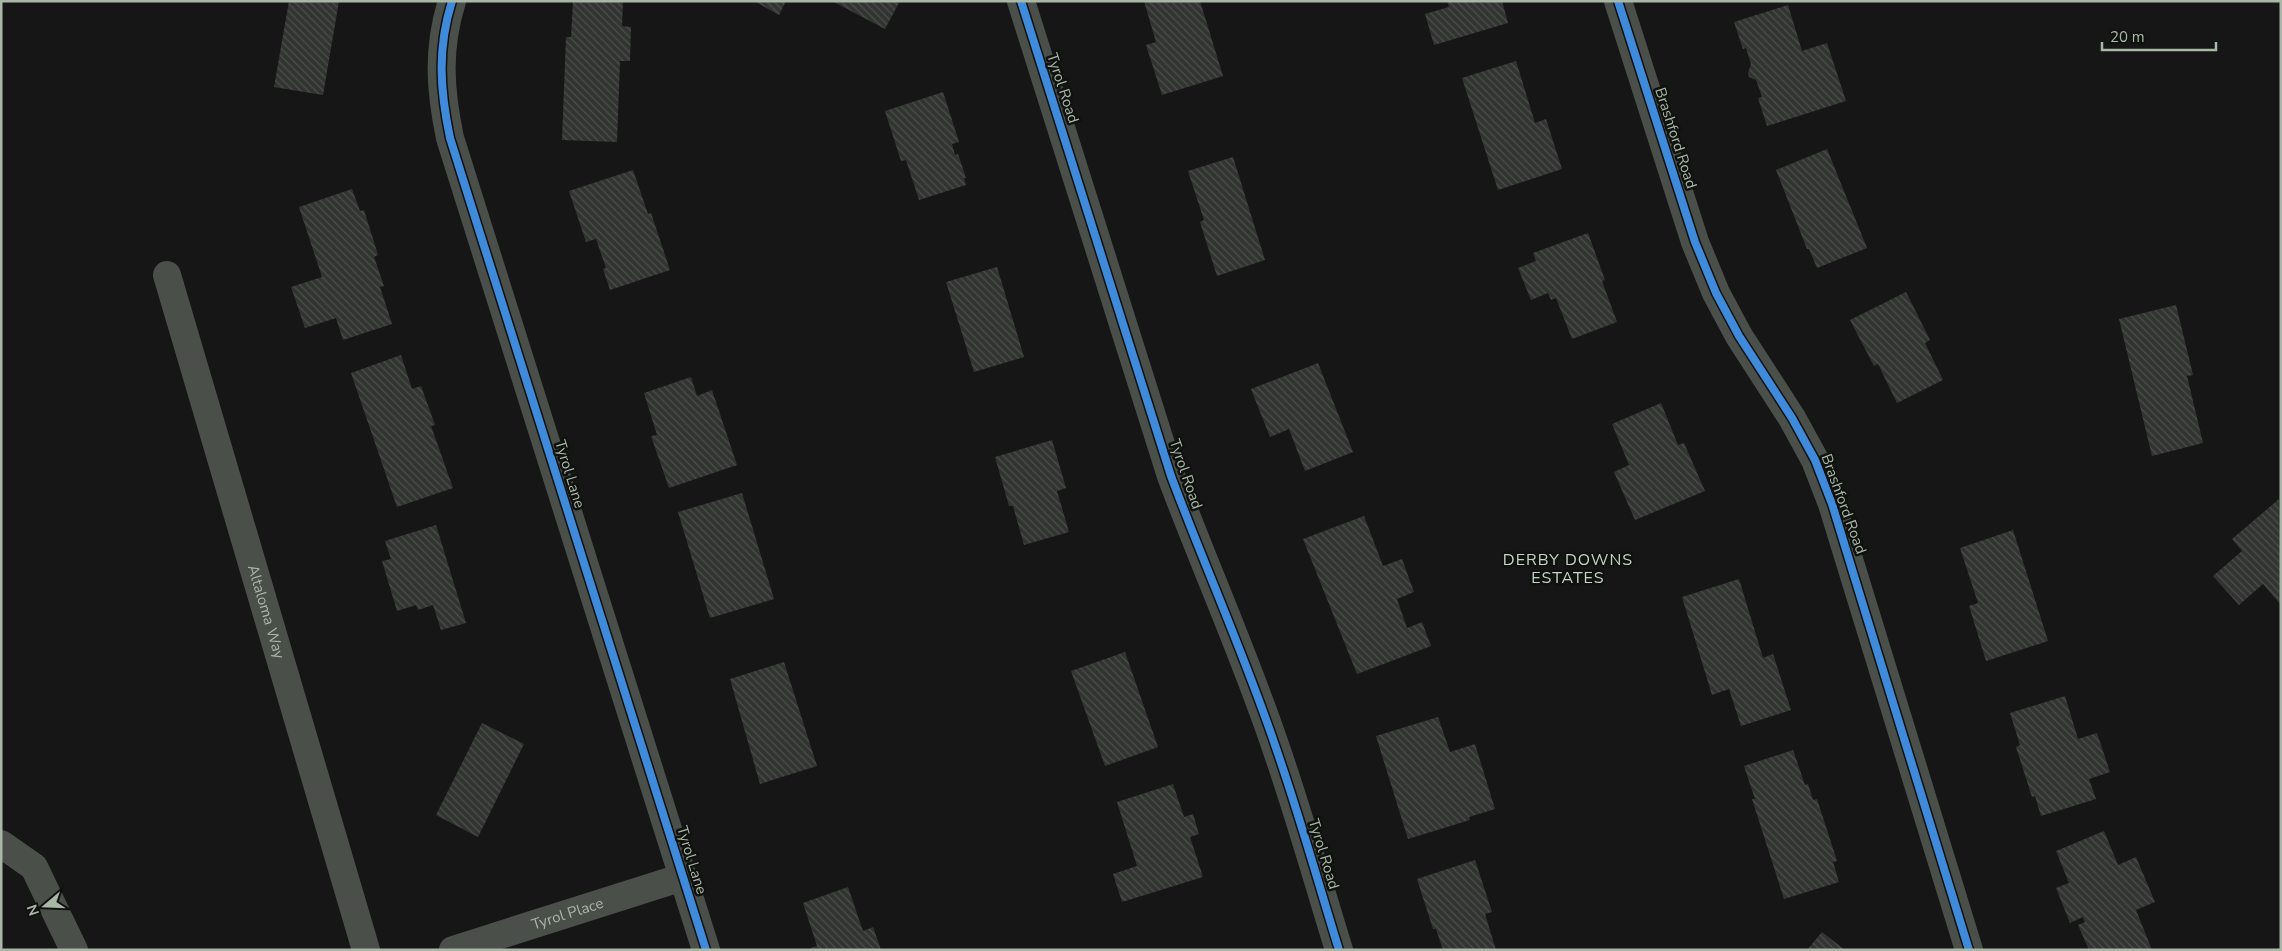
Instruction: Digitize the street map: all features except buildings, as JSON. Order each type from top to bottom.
[{"type":"street","name":"Tyrol Lane","points":[[452,1],[444,27],[441,63],[442,99],[450,138],[706,950]]},
{"type":"street","name":"Tyrol Road","points":[[1021,1],[1171,476],[1200,554],[1235,636],[1277,748],[1339,950]]},
{"type":"street","name":"Brashford Road","points":[[1618,1],[1695,242],[1713,284],[1739,336],[1792,418],[1815,460],[1832,504],[1969,950]]},
{"type":"street","name":"Altaloma Way","points":[[167,275],[366,950]]},
{"type":"street","points":[[1,844],[34,867],[74,950]]},
{"type":"street","name":"Tyrol Place","points":[[453,950],[683,877]]},
{"type":"cycle path","points":[[452,1],[447,19],[442,53],[442,86],[450,138],[706,950]]},
{"type":"cycle path","points":[[1021,1],[1171,476],[1264,714],[1293,798],[1339,950]]},
{"type":"cycle path","points":[[1618,1],[1695,242],[1716,293],[1739,336],[1792,418],[1815,460],[1832,504],[1969,950]]},
{"type":"district","name":"DERBY DOWNS ESTATES","points":[[1568,569]]}]
